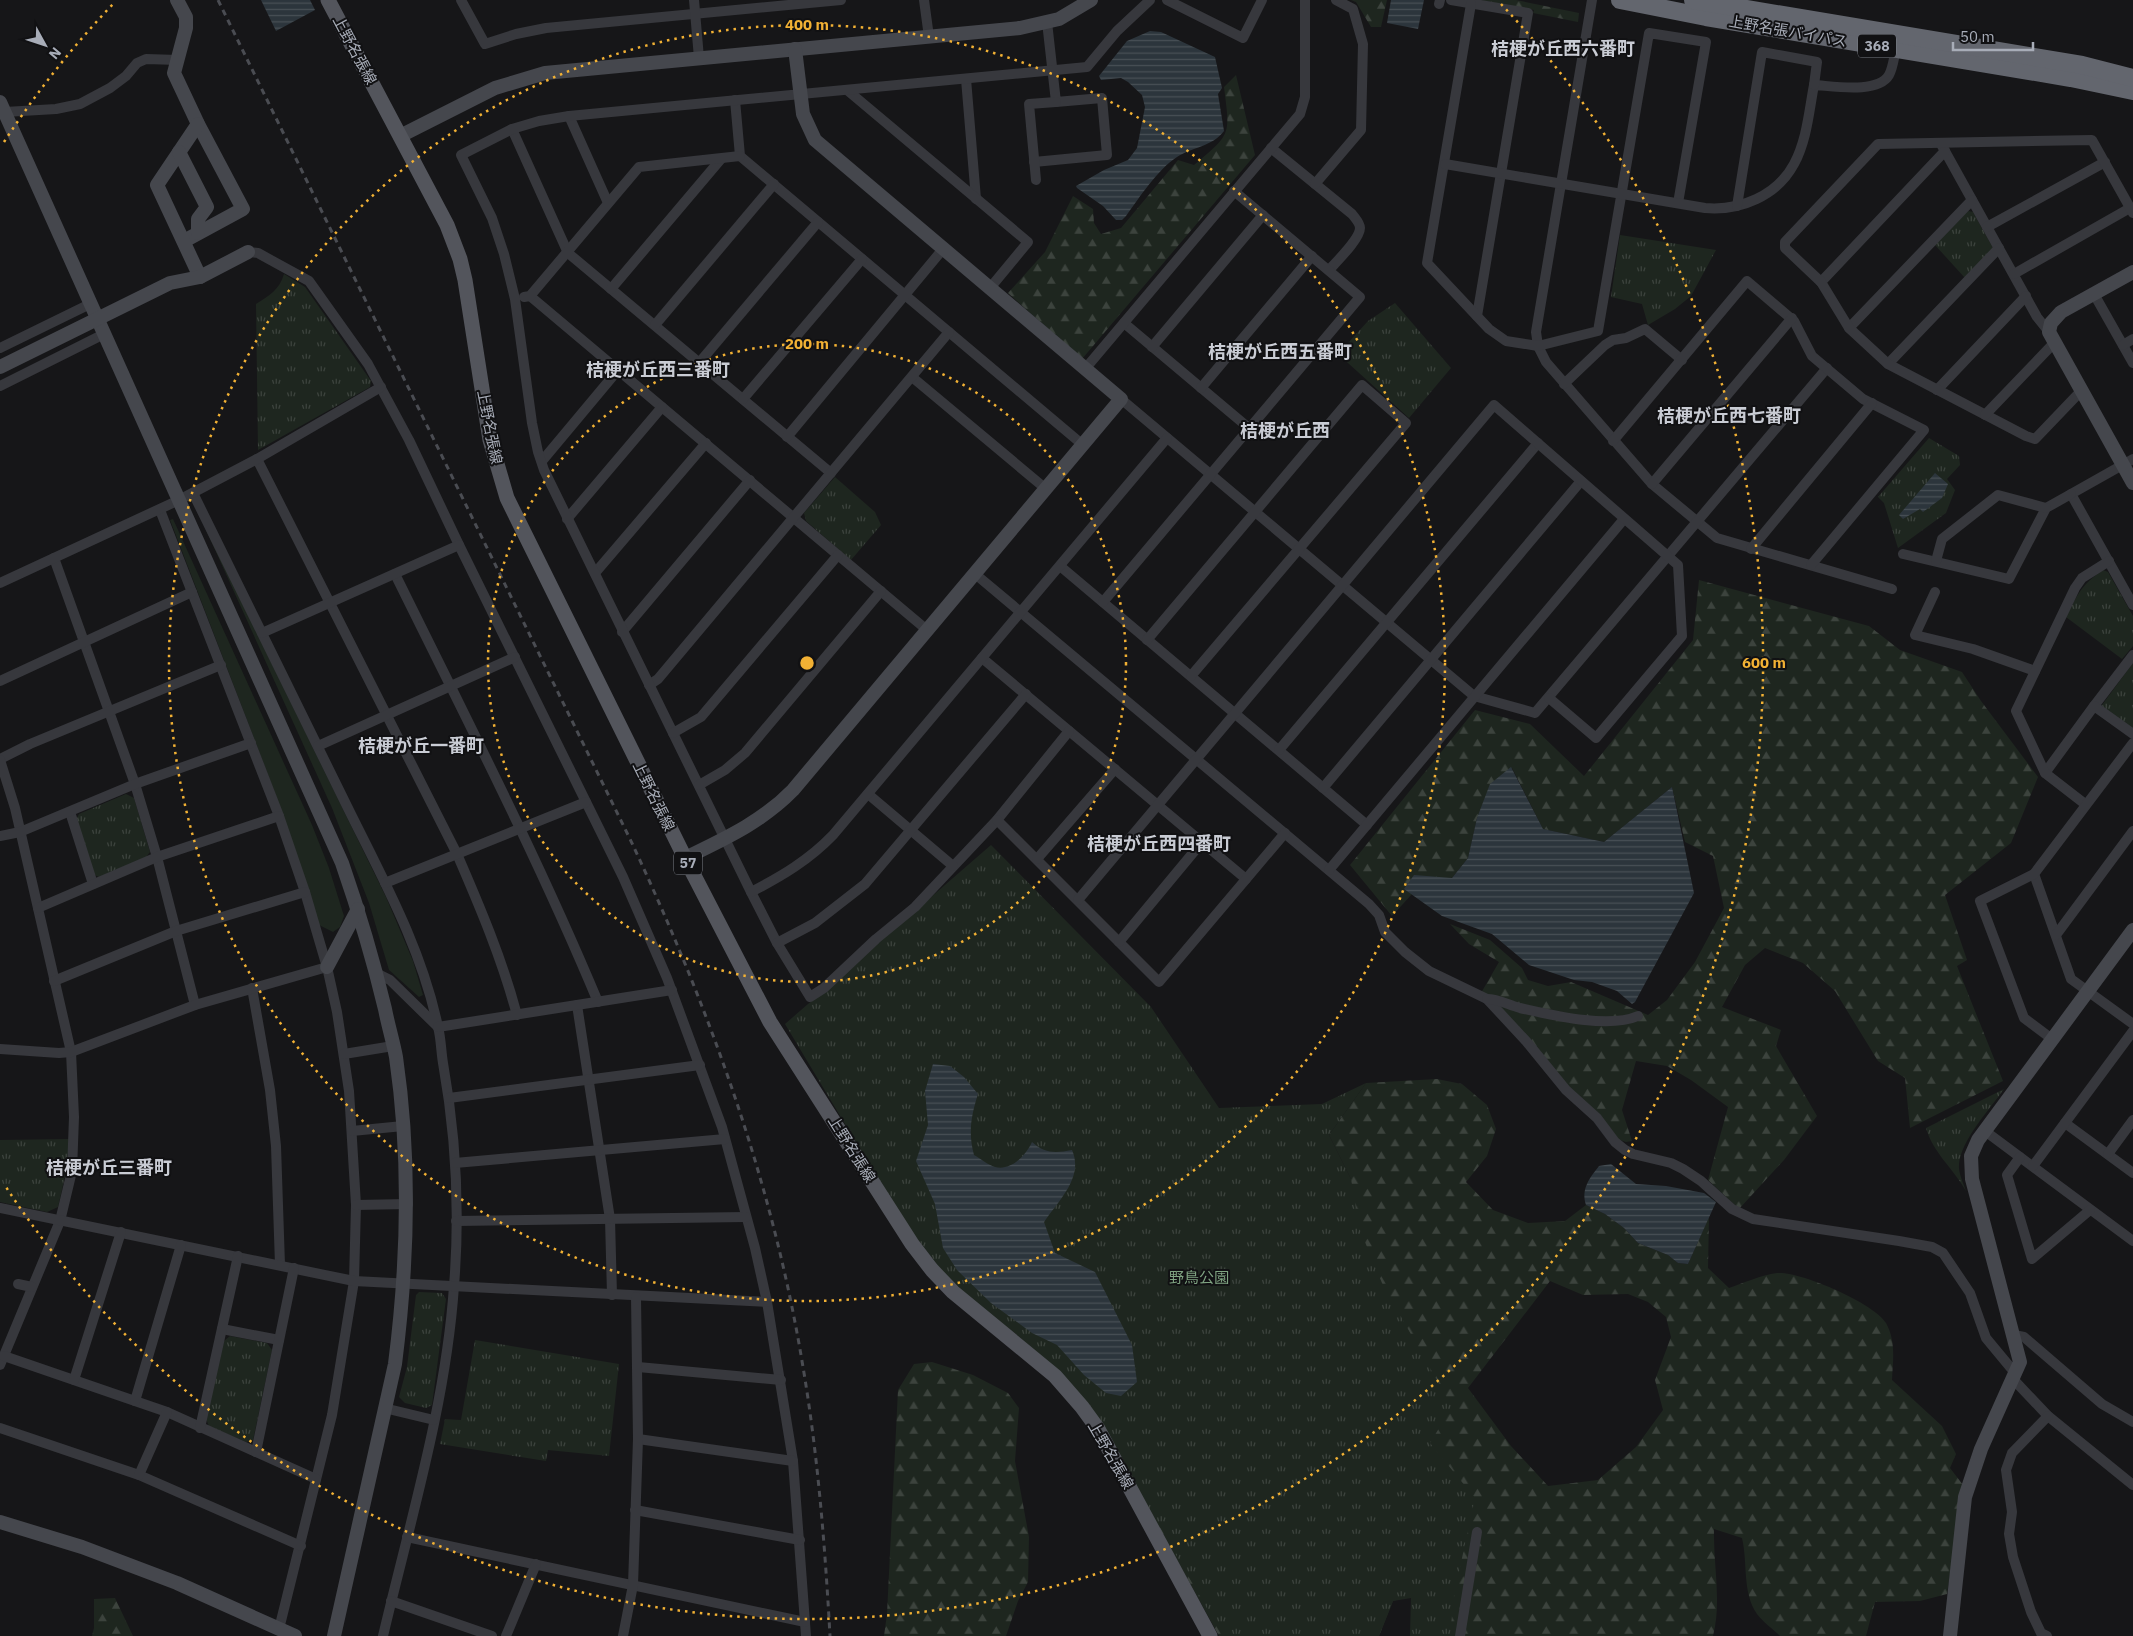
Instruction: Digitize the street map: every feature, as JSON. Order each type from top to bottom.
[{"type":"highway","name":"上野名張バイパス","points":[[1620,0],[2071,78],[2133,91]]},
{"type":"highway","name":"上野名張バイパス","points":[[1693,0],[2082,65],[2133,78]]},
{"type":"main road","name":"上野名張線","points":[[328,0],[447,225],[460,259],[468,298],[490,440],[507,498],[685,858],[770,1022],[912,1244],[932,1270],[953,1292],[1055,1376],[1098,1429],[1210,1636]]},
{"type":"street","points":[[177,0],[186,17],[186,28],[174,73],[198,124],[243,209],[184,241]]},
{"type":"street","points":[[461,0],[485,44],[516,34],[546,28],[841,0]]},
{"type":"street","points":[[694,0],[699,58]]},
{"type":"street","points":[[924,0],[929,37]]},
{"type":"street","points":[[400,136],[477,96],[527,78],[586,68],[1020,28],[1047,22],[1071,13],[1091,0]]},
{"type":"street","points":[[1070,731],[997,820],[915,907],[876,938],[824,988],[810,997],[777,943],[751,892],[567,519],[542,461],[532,423],[515,299],[504,254],[492,218],[461,155],[512,129],[539,120],[800,93],[1087,67],[1117,30],[1150,0]]},
{"type":"street","points":[[1167,0],[1243,38],[1262,0]]},
{"type":"street","points":[[1086,369],[1300,114],[1304,104],[1305,0]]},
{"type":"street","points":[[1315,184],[1361,130],[1363,44],[1353,9],[1336,0]]},
{"type":"street","points":[[1450,0],[1528,12],[1477,316]]},
{"type":"street","points":[[1592,0],[1536,332],[1538,346],[1546,362],[1652,484],[1717,538],[1892,590]]},
{"type":"street","points":[[1471,4],[1445,164],[1429,241],[1427,263],[1477,316],[1500,338],[1514,343],[1538,346],[1598,331],[1648,33],[1706,42],[1678,203]]},
{"type":"street","points":[[1047,22],[1056,102]]},
{"type":"street","points":[[795,49],[800,93],[806,121],[815,140],[1474,696],[1535,713],[1667,556],[1698,523],[1827,368]]},
{"type":"street","points":[[1814,85],[1867,87],[1879,84],[1890,74],[1896,49]]},
{"type":"street","points":[[1445,164],[1713,208],[1737,206],[1752,202],[1771,190],[1794,164],[1803,138],[1817,62],[1762,52],[1737,206]]},
{"type":"street","points":[[178,60],[146,59],[137,63],[126,76],[110,88],[80,104],[56,109],[2,107],[342,863],[358,909],[376,973],[393,1046],[403,1126],[408,1204],[404,1284],[395,1364],[334,1636]]},
{"type":"street","points":[[966,79],[976,199]]},
{"type":"street","points":[[847,90],[1028,242],[990,288]]},
{"type":"street","points":[[1034,162],[1107,154],[1102,98],[1029,104],[1034,162],[1036,180]]},
{"type":"street","points":[[735,100],[740,156],[1083,445]]},
{"type":"street","points":[[570,116],[608,203]]},
{"type":"street","points":[[198,124],[157,185],[200,277]]},
{"type":"street","points":[[512,129],[568,253],[830,473]]},
{"type":"street","points":[[2014,274],[2132,210],[2092,140],[1943,147],[1878,144],[1785,242],[1786,248],[1820,282],[1849,328],[1888,364],[1985,415],[2035,440],[2081,391]]},
{"type":"street","points":[[1943,147],[2081,391],[2128,462],[2133,483]]},
{"type":"street","points":[[1820,282],[1943,147]]},
{"type":"street","points":[[1271,148],[1352,214],[1360,229],[1357,237],[1329,270]]},
{"type":"street","points":[[179,152],[207,207],[198,219],[198,233]]},
{"type":"street","points":[[515,299],[530,296],[639,167],[740,156]]},
{"type":"street","points":[[611,289],[721,159]]},
{"type":"street","points":[[1988,227],[2105,162]]},
{"type":"street","points":[[655,325],[774,184]]},
{"type":"street","points":[[1103,602],[1360,297],[1234,191]]},
{"type":"street","points":[[1849,328],[1972,200]]},
{"type":"street","points":[[1152,347],[1263,215]]},
{"type":"street","points":[[699,363],[818,222]]},
{"type":"street","points":[[1888,364],[1999,248]]},
{"type":"street","points":[[787,437],[943,249]]},
{"type":"street","points":[[0,367],[170,283],[200,277],[248,252],[258,253],[309,281],[368,364],[409,440],[623,878],[672,990],[700,1065],[725,1139],[755,1248],[767,1302],[793,1461],[806,1636]]},
{"type":"street","points":[[1201,388],[1312,256]]},
{"type":"street","points":[[743,400],[862,259]]},
{"type":"street","points":[[1985,415],[2051,337],[2051,323],[2055,317],[2133,272]]},
{"type":"street","points":[[1614,441],[1748,281],[1792,318],[1812,356],[1863,399],[1924,430],[1811,565]]},
{"type":"street","points":[[2094,294],[2133,363]]},
{"type":"street","points":[[530,296],[927,630]]},
{"type":"street","points":[[1937,390],[2026,296]]},
{"type":"street","points":[[0,347],[90,304]]},
{"type":"street","points":[[1652,484],[1792,318]]},
{"type":"street","points":[[1124,323],[1250,429]]},
{"type":"street","points":[[1564,384],[1605,345],[1613,340],[1626,338],[1645,329],[1682,360]]},
{"type":"street","points":[[648,685],[658,679],[949,332]]},
{"type":"street","points":[[0,386],[104,334]]},
{"type":"street","points":[[2123,344],[2133,339]]},
{"type":"street","points":[[542,461],[618,370]]},
{"type":"street","points":[[912,376],[1046,489]]},
{"type":"street","points":[[1147,640],[1362,385],[1406,423],[1191,676]]},
{"type":"street","points":[[0,584],[193,493],[257,459],[381,387]]},
{"type":"street","points":[[685,858],[755,822],[784,799],[1122,399]]},
{"type":"street","points":[[1751,549],[1872,403]]},
{"type":"street","points":[[1078,900],[1494,405],[1678,565],[1682,636],[1596,738],[1549,698]]},
{"type":"street","points":[[567,519],[662,407]]},
{"type":"street","points":[[751,892],[786,874],[825,843],[1167,438]]},
{"type":"street","points":[[1278,750],[1538,443]]},
{"type":"street","points":[[595,573],[706,444]]},
{"type":"street","points":[[257,459],[457,854],[484,915],[517,1015]]},
{"type":"street","points":[[1903,554],[2009,579],[2046,508],[2128,462]]},
{"type":"street","points":[[622,632],[750,480]]},
{"type":"street","points":[[1323,788],[1581,481]]},
{"type":"street","points":[[193,493],[385,884],[414,948],[438,1027],[449,1098],[455,1163],[454,1287],[434,1420],[383,1636]]},
{"type":"street","points":[[2071,494],[2133,605]]},
{"type":"street","points":[[1936,561],[1942,539],[1998,495],[2046,508]]},
{"type":"street","points":[[160,510],[279,816],[305,892],[327,967],[344,1054],[352,1131],[356,1205],[354,1281],[332,1415],[280,1629]]},
{"type":"street","points":[[1329,870],[1624,519]]},
{"type":"street","points":[[262,633],[459,545]]},
{"type":"street","points":[[673,733],[701,717],[838,555]]},
{"type":"street","points":[[54,558],[136,784],[157,857],[194,1006]]},
{"type":"street","points":[[2085,804],[2045,773],[2016,711],[2075,588],[2082,578],[2109,561]]},
{"type":"street","points":[[1060,566],[1367,825]]},
{"type":"street","points":[[974,573],[1376,910],[1385,932],[1404,952],[1429,970],[1486,999],[1526,1041],[1566,1090],[1597,1118],[1615,1142],[1625,1150],[1671,1163],[1683,1169],[1701,1181],[1732,1209],[1752,1219],[1899,1241],[1932,1247],[1943,1253],[1970,1293],[1986,1338],[2014,1376],[2048,1416],[2133,1485]]},
{"type":"street","points":[[395,574],[521,828],[562,916],[598,1002]]},
{"type":"street","points":[[699,785],[725,770],[745,753],[882,591]]},
{"type":"street","points":[[0,681],[192,592]]},
{"type":"street","points":[[1935,592],[1915,635],[1972,649],[2035,671]]},
{"type":"street","points":[[2045,773],[2133,654]]},
{"type":"street","points":[[318,746],[514,657]]},
{"type":"street","points":[[982,658],[1246,879]]},
{"type":"street","points":[[221,665],[30,744],[0,760],[20,832],[71,1052],[74,1117],[72,1171],[60,1221],[2,1361],[74,1380],[167,1412],[316,1479]]},
{"type":"street","points":[[777,943],[815,923],[852,896],[876,873],[1026,694]]},
{"type":"street","points":[[2094,706],[2133,734]]},
{"type":"street","points":[[0,836],[20,832],[136,784],[251,743]]},
{"type":"street","points":[[2052,1039],[2024,1018],[1980,901],[2034,874],[2085,804],[2133,743]]},
{"type":"street","points":[[1037,859],[1115,769]]},
{"type":"street","points":[[868,794],[953,866]]},
{"type":"street","points":[[385,884],[586,802]]},
{"type":"street","points":[[70,812],[93,884]]},
{"type":"street","points":[[38,908],[157,857],[279,816]]},
{"type":"street","points":[[997,820],[1159,982],[1285,833]]},
{"type":"street","points":[[2056,935],[2131,838]]},
{"type":"street","points":[[1119,942],[1202,842]]},
{"type":"street","points":[[2034,874],[2071,979],[2133,1024]]},
{"type":"street","points":[[54,981],[176,932],[305,892]]},
{"type":"street","points":[[0,1049],[59,1053],[71,1052],[194,1006],[327,967],[358,909]]},
{"type":"street","points":[[1950,1636],[1965,1497],[1981,1449],[2020,1362],[1971,1171],[1974,1148],[2133,930]]},
{"type":"street","points":[[376,973],[390,980],[438,1027]]},
{"type":"street","points":[[252,988],[270,1090],[276,1146],[280,1265]]},
{"type":"street","points":[[438,1027],[672,990]]},
{"type":"street","points":[[1486,999],[1495,999],[1519,1008],[1591,1021],[1623,1021],[1638,1016]]},
{"type":"street","points":[[577,1005],[610,1220],[612,1295]]},
{"type":"street","points":[[2033,1166],[2133,1031]]},
{"type":"street","points":[[344,1054],[393,1046]]},
{"type":"street","points":[[449,1098],[700,1065]]},
{"type":"street","points":[[2108,1154],[2133,1120]]},
{"type":"street","points":[[2065,1123],[2133,1173]]},
{"type":"street","points":[[352,1131],[403,1126]]},
{"type":"street","points":[[1985,1131],[2133,1241]]},
{"type":"street","points":[[455,1163],[725,1139]]},
{"type":"street","points":[[2020,1157],[2007,1175],[2032,1259],[2090,1210]]},
{"type":"street","points":[[356,1205],[408,1204]]},
{"type":"street","points":[[0,1208],[354,1281],[636,1297],[767,1302]]},
{"type":"street","points":[[456,1221],[746,1217]]},
{"type":"street","points":[[74,1380],[121,1232]]},
{"type":"street","points":[[135,1401],[181,1245]]},
{"type":"street","points":[[200,1428],[238,1256]]},
{"type":"street","points":[[256,1452],[294,1268]]},
{"type":"street","points":[[18,1284],[32,1287]]},
{"type":"street","points":[[623,1636],[633,1584],[638,1439],[636,1297]]},
{"type":"street","points":[[222,1329],[279,1340]]},
{"type":"street","points":[[2014,1335],[2024,1337],[2102,1404],[2133,1422]]},
{"type":"street","points":[[638,1368],[781,1380]]},
{"type":"street","points":[[384,1408],[434,1420]]},
{"type":"street","points":[[139,1475],[167,1412]]},
{"type":"street","points":[[2048,1416],[2012,1452],[2006,1470],[2012,1512],[2009,1534],[2013,1557],[2031,1612],[2041,1633],[2048,1636]]},
{"type":"street","points":[[0,1428],[139,1475],[301,1546]]},
{"type":"street","points":[[638,1439],[793,1461]]},
{"type":"street","points":[[635,1510],[800,1540]]},
{"type":"street","points":[[0,1522],[82,1547],[177,1583],[295,1636]]},
{"type":"street","points":[[1460,1636],[1477,1532]]},
{"type":"street","points":[[407,1537],[806,1622]]},
{"type":"street","points":[[506,1636],[536,1564]]},
{"type":"street","points":[[391,1602],[492,1636]]},
{"type":"green space","points":[[1351,0],[1387,0],[1381,27],[1371,27],[1356,2]]},
{"type":"green space","points":[[1479,0],[1516,0],[1579,13],[1578,22],[1533,13],[1534,10]]},
{"type":"green space","points":[[1236,75],[1255,155],[1082,359],[1008,293],[1045,252],[1073,196],[1093,209],[1094,223],[1101,234],[1121,228],[1178,160],[1194,165],[1216,146],[1226,132],[1227,115],[1224,87]]},
{"type":"green space","points":[[1968,211],[1973,212],[1993,248],[1965,278],[1935,245]]},
{"type":"green space","points":[[1620,235],[1716,250],[1691,296],[1675,309],[1648,325],[1642,304],[1611,297]]},
{"type":"green space","points":[[284,274],[305,287],[371,381],[370,387],[258,450],[256,304],[277,288]]},
{"type":"green space","points":[[1395,303],[1451,368],[1409,418],[1338,354],[1368,321]]},
{"type":"green space","points":[[1929,438],[1959,456],[1960,465],[1947,479],[1955,490],[1946,513],[1898,548],[1884,503],[1878,497]]},
{"type":"green space","points":[[835,477],[875,512],[881,525],[851,560],[806,521],[804,513]]},
{"type":"green space","points":[[173,519],[312,825],[329,868],[344,916],[340,927],[333,932],[319,925],[275,793],[170,520]]},
{"type":"green space","points":[[201,519],[386,897],[413,961],[423,995],[419,997],[389,970],[369,903],[332,808]]},
{"type":"green space","points":[[2103,570],[2108,572],[2133,616],[2133,646],[2122,659],[2066,617],[2081,590]]},
{"type":"green space","points":[[1699,580],[1869,626],[1900,650],[1962,672],[1981,701],[2038,777],[2011,843],[1945,895],[1967,960],[1957,966],[2003,1081],[1910,1128],[1905,1078],[1878,1061],[1835,991],[1803,963],[1765,948],[1745,965],[1722,1007],[1781,1030],[1776,1046],[1817,1116],[1784,1160],[1739,1209],[1708,1180],[1728,1107],[1691,1080],[1667,1066],[1636,1061],[1622,1110],[1632,1141],[1626,1142],[1617,1139],[1481,993],[1499,962],[1469,944],[1450,924],[1490,940],[1522,968],[1528,980],[1548,986],[1571,982],[1648,1015],[1667,1000],[1695,962],[1724,908],[1713,856],[1685,842],[1672,787],[1604,842],[1543,829],[1512,768],[1477,818],[1468,858],[1452,878],[1404,889],[1412,894],[1392,916],[1350,865],[1475,710],[1530,724],[1584,776],[1693,640]]},
{"type":"green space","points":[[2133,663],[2133,729],[2103,708],[2102,705]]},
{"type":"green space","points":[[126,794],[134,798],[150,852],[146,857],[99,877],[92,874],[76,820],[79,814]]},
{"type":"green space","name":"野鳥公園","points":[[991,845],[1151,1007],[1219,1108],[1322,1104],[1366,1083],[1329,1135],[1351,1179],[1360,1230],[1382,1283],[1452,1407],[1430,1443],[1475,1498],[1454,1595],[1450,1636],[1410,1636],[1411,1598],[1393,1601],[1379,1636],[1223,1636],[1095,1415],[1059,1372],[1016,1334],[972,1301],[949,1280],[902,1219],[785,1024]]},
{"type":"green space","points":[[1437,1079],[1462,1084],[1487,1105],[1496,1129],[1487,1156],[1466,1182],[1493,1210],[1528,1223],[1565,1221],[1586,1205],[1605,1214],[1624,1228],[1638,1243],[1668,1255],[1678,1263],[1688,1264],[1709,1217],[1708,1268],[1729,1288],[1765,1275],[1788,1274],[1802,1277],[1836,1290],[1867,1306],[1879,1315],[1886,1323],[1891,1337],[1893,1351],[1892,1380],[1942,1426],[1956,1454],[1950,1468],[1963,1485],[1947,1594],[1920,1601],[1875,1602],[1866,1636],[1780,1636],[1759,1617],[1752,1605],[1747,1587],[1742,1538],[1714,1529],[1717,1610],[1713,1636],[1418,1636],[1430,1590],[1393,1601],[1379,1636],[1219,1636],[1124,1464],[1351,1179],[1329,1135],[1366,1083]],"holes":[[[1550,1281],[1583,1295],[1628,1294],[1648,1302],[1666,1317],[1671,1337],[1655,1380],[1663,1410],[1636,1447],[1598,1480],[1548,1486],[1511,1446],[1468,1388]]]},
{"type":"green space","points":[[2004,1089],[1970,1135],[1961,1155],[1959,1170],[1966,1191],[1939,1153],[1926,1128]]},
{"type":"green space","points":[[70,1139],[65,1176],[58,1207],[47,1212],[0,1202],[0,1140]]},
{"type":"green space","points":[[419,1292],[442,1293],[446,1299],[432,1405],[426,1408],[405,1403],[399,1397],[407,1367],[416,1295]]},
{"type":"green space","points":[[230,1336],[267,1343],[272,1350],[253,1440],[246,1442],[209,1426],[206,1419],[224,1341]]},
{"type":"green space","points":[[475,1340],[619,1364],[609,1456],[548,1450],[546,1461],[440,1444],[445,1419],[461,1420]]},
{"type":"green space","points":[[932,1362],[973,1375],[1008,1393],[1019,1408],[1015,1461],[1029,1537],[1028,1582],[1018,1601],[1006,1636],[884,1636],[887,1614],[898,1390],[914,1364]]},
{"type":"green space","points":[[115,1598],[133,1636],[92,1636],[94,1628],[94,1599]]},
{"type":"shaded area","points":[[261,0],[310,0],[315,10],[276,31]]},
{"type":"shaded area","points":[[1391,0],[1424,0],[1418,29],[1387,23]]},
{"type":"shaded area","points":[[1150,31],[1161,32],[1215,57],[1222,88],[1218,94],[1224,131],[1208,144],[1183,154],[1170,162],[1149,184],[1126,216],[1122,220],[1116,220],[1103,206],[1076,186],[1104,170],[1128,160],[1137,148],[1145,107],[1142,95],[1121,78],[1101,80],[1099,76],[1127,41]]},
{"type":"shaded area","points":[[1935,473],[1948,484],[1942,498],[1923,512],[1920,509],[1903,519],[1899,515]]},
{"type":"shaded area","points":[[1511,767],[1543,829],[1604,842],[1672,787],[1694,893],[1635,1002],[1632,1004],[1617,991],[1592,982],[1574,980],[1529,965],[1492,934],[1442,916],[1404,889],[1414,875],[1452,878],[1468,858],[1477,818],[1490,784]]},
{"type":"shaded area","points":[[933,1064],[950,1066],[964,1077],[978,1094],[972,1117],[971,1132],[974,1155],[995,1167],[1001,1168],[1018,1161],[1032,1142],[1041,1149],[1051,1152],[1072,1150],[1075,1170],[1072,1179],[1063,1197],[1044,1222],[1055,1253],[1095,1272],[1132,1345],[1137,1382],[1121,1396],[1106,1393],[1084,1375],[1057,1345],[1032,1333],[991,1303],[957,1270],[943,1248],[935,1204],[916,1161],[928,1125],[925,1091]]},
{"type":"shaded area","points":[[1611,1164],[1636,1184],[1666,1186],[1704,1193],[1716,1202],[1688,1264],[1678,1263],[1668,1255],[1638,1243],[1624,1228],[1605,1214],[1586,1205],[1585,1189],[1589,1180],[1599,1166]]},
{"type":"railway","points":[[218,0],[630,839],[659,902],[712,1031],[756,1163],[790,1298],[803,1367],[817,1467],[830,1636]]},
{"type":"district","name":"桔梗が丘西六番町","points":[[1563,48]]},
{"type":"district","name":"桔梗が丘西五番町","points":[[1280,351]]},
{"type":"district","name":"桔梗が丘西三番町","points":[[658,369]]},
{"type":"district","name":"桔梗が丘西七番町","points":[[1729,415]]},
{"type":"district","name":"桔梗が丘西","points":[[1285,430]]},
{"type":"district","name":"桔梗が丘一番町","points":[[421,745]]},
{"type":"district","name":"桔梗が丘西四番町","points":[[1159,843]]},
{"type":"district","name":"桔梗が丘三番町","points":[[109,1167]]}]
